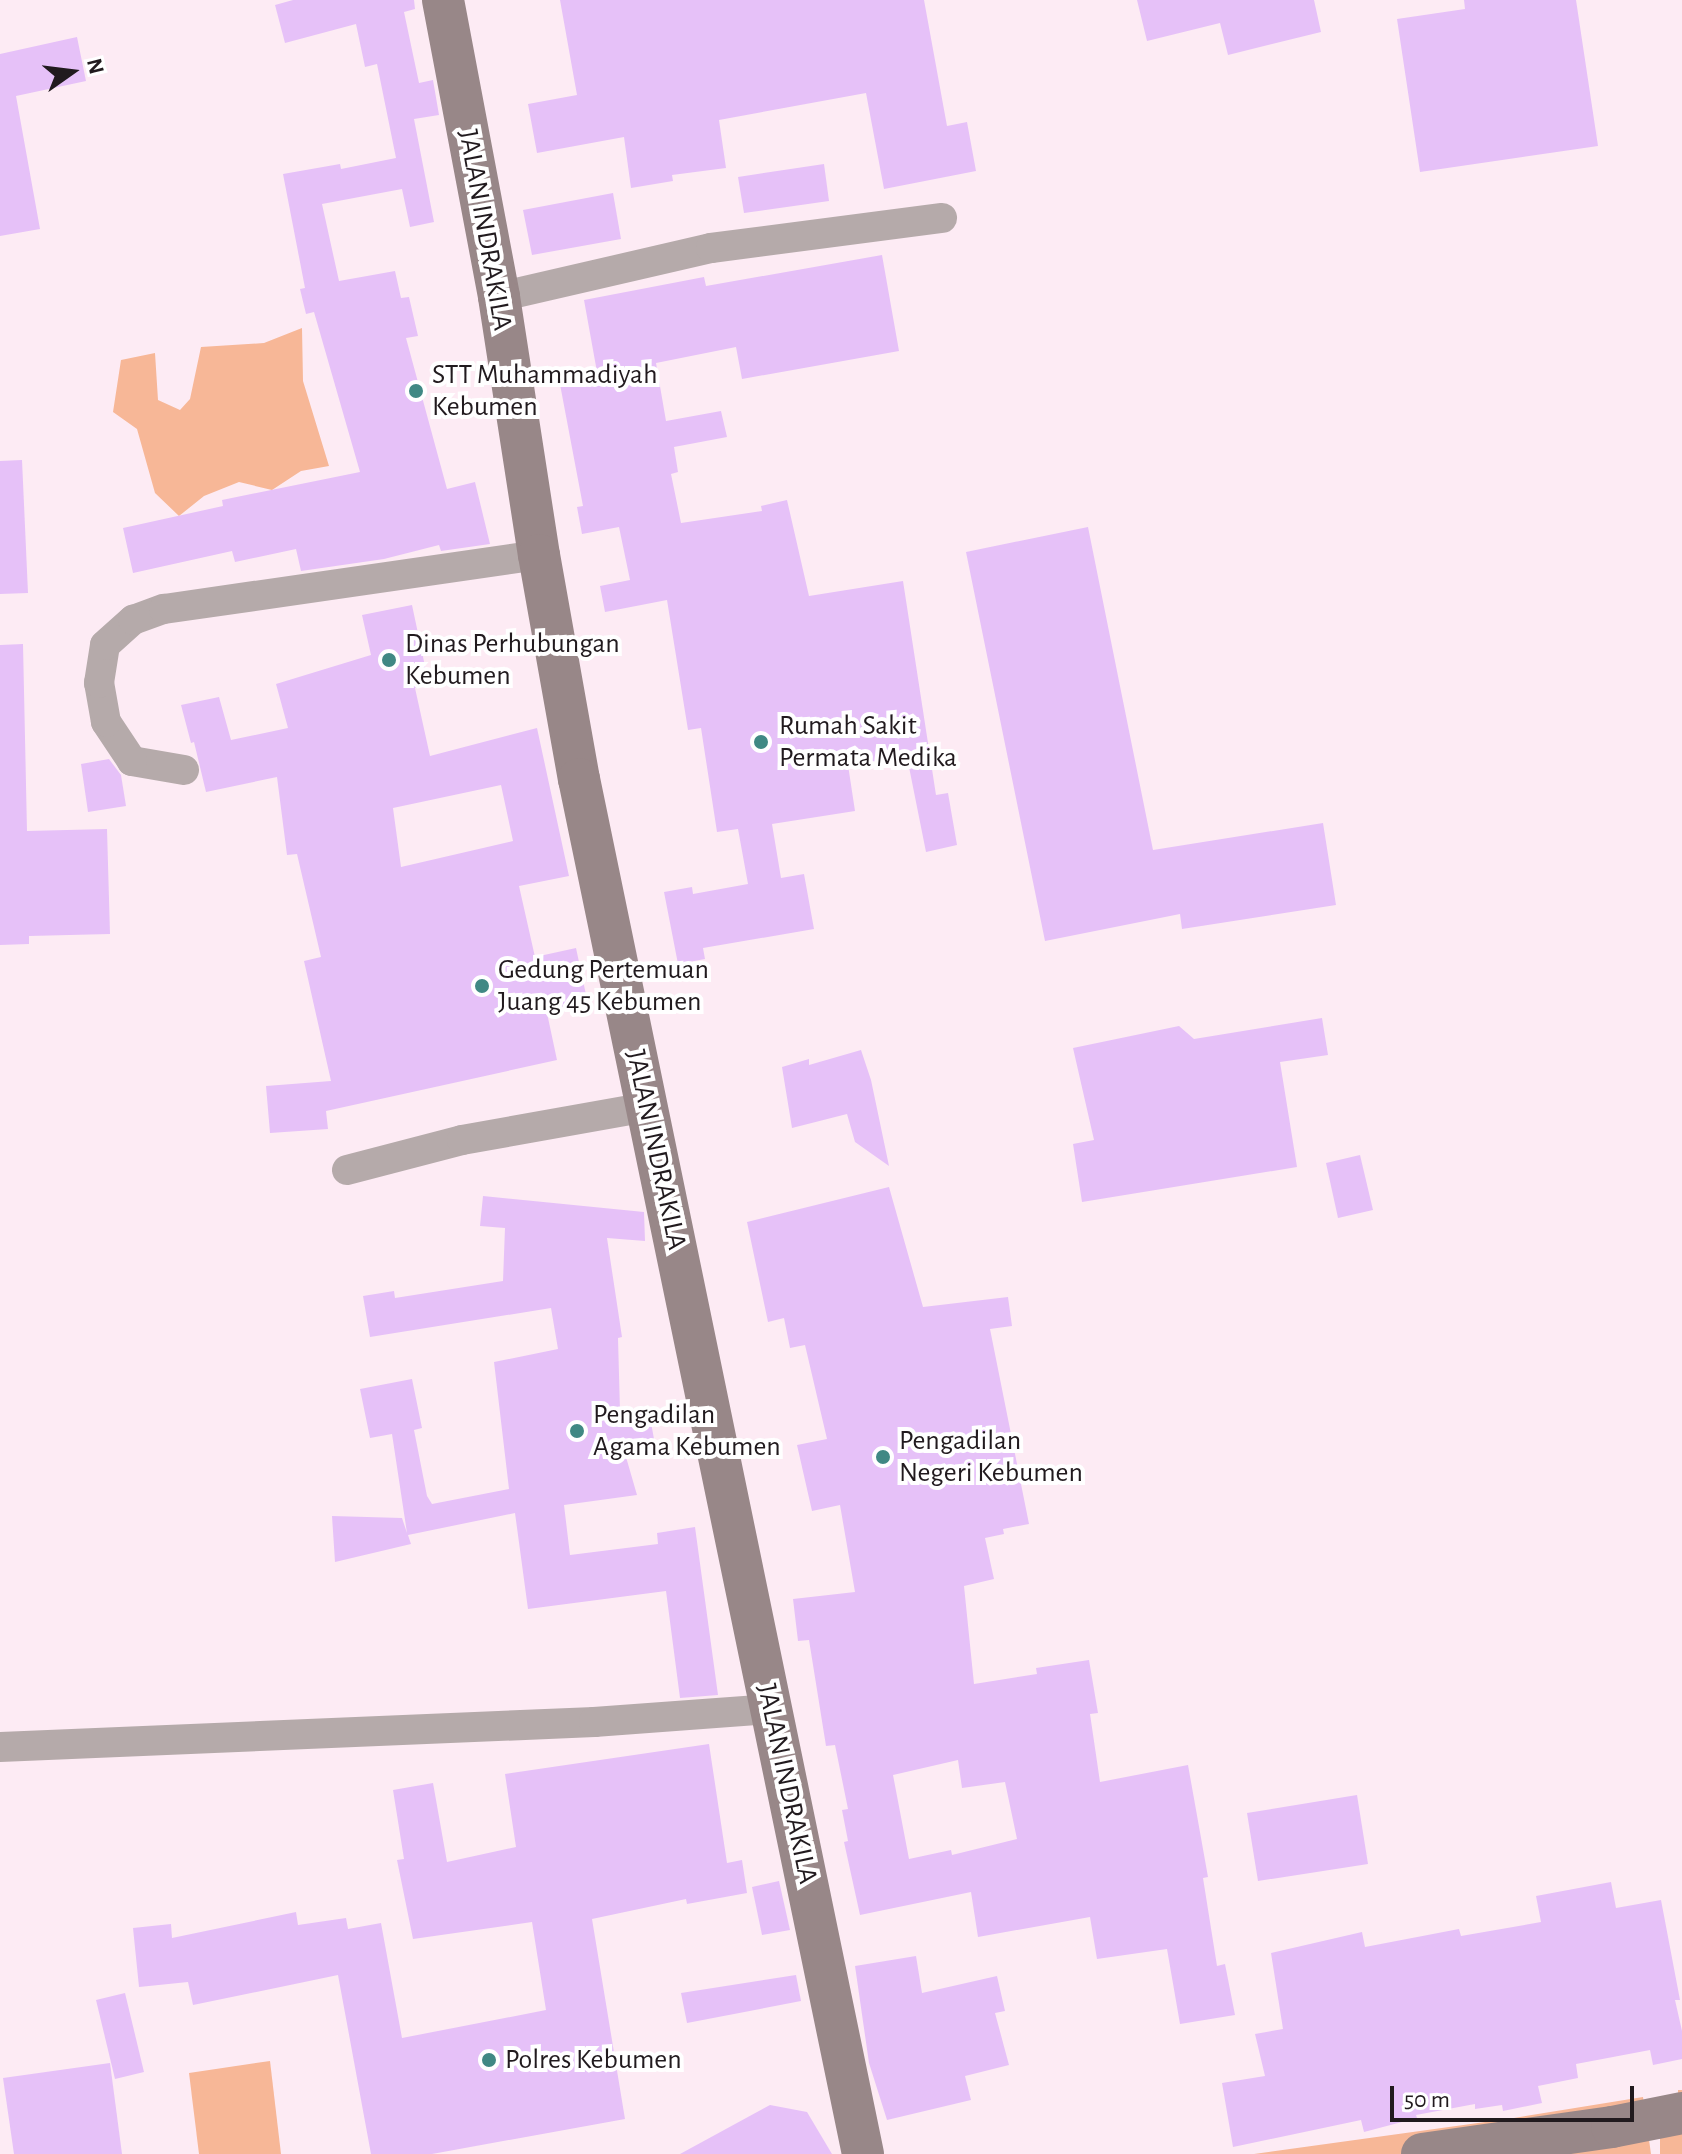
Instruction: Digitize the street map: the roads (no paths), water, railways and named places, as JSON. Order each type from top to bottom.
[{"type":"main road","name":"JALAN INDRAKILA","points":[[443,0],[499,297],[539,555],[579,779],[863,2154]]},
{"type":"main road","points":[[1422,2154],[1612,2127],[1682,2113]]},
{"type":"street","points":[[499,297],[711,248],[942,218]]},
{"type":"street","points":[[184,770],[132,761],[106,722],[99,683],[105,645],[133,620],[164,609],[539,555]]},
{"type":"street","points":[[347,1170],[462,1140],[647,1107]]},
{"type":"street","points":[[0,1747],[594,1722],[771,1709]]},
{"type":"place","name":"STT Muhammadiyah Kebumen","points":[[416,391]]},
{"type":"place","name":"Dinas Perhubungan Kebumen","points":[[389,660]]},
{"type":"place","name":"Rumah Sakit Permata Medika","points":[[761,742]]},
{"type":"place","name":"Gedung Pertemuan Juang 45 Kebumen","points":[[482,986]]},
{"type":"place","name":"Pengadilan Agama Kebumen","points":[[577,1431]]},
{"type":"place","name":"Pengadilan Negeri Kebumen","points":[[883,1457]]},
{"type":"place","name":"Polres Kebumen","points":[[489,2060]]}]
